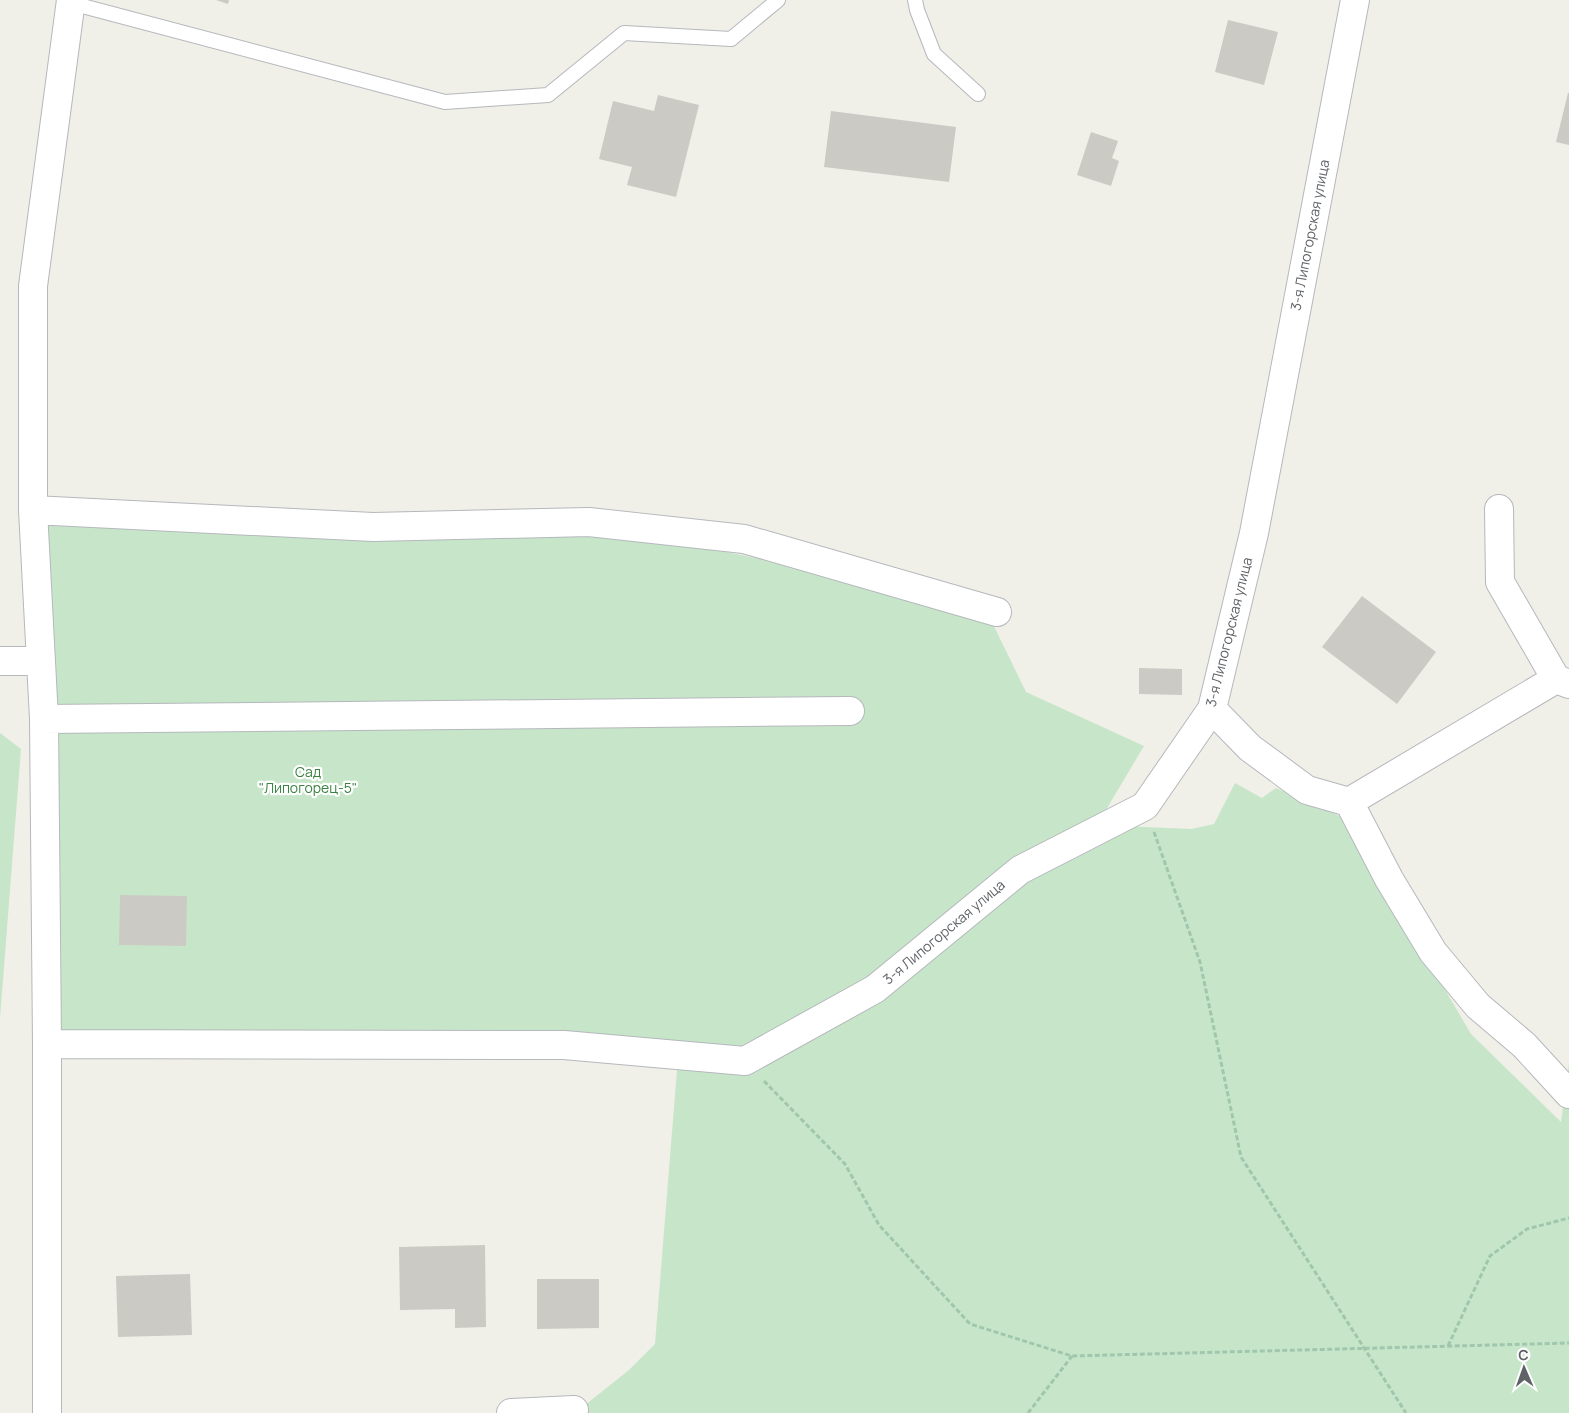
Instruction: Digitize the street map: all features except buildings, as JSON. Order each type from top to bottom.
[{"type":"street","name":"3-я Липогорская улица","points":[[745,1061],[875,989],[1020,870],[1145,806],[1212,709],[1254,533],[1352,1]]},
{"type":"street","points":[[47,1413],[47,1044],[44,719],[33,510],[32,286],[71,2]]},
{"type":"street","points":[[1212,709],[1250,748],[1307,790],[1349,802],[1563,682],[1500,582],[1499,509]]},
{"type":"street","points":[[33,510],[373,527],[589,522],[744,539],[997,612]]},
{"type":"street","points":[[0,661],[40,661]]},
{"type":"street","points":[[44,719],[850,711]]},
{"type":"street","points":[[1349,802],[1388,879],[1433,952],[1478,1006],[1524,1046],[1569,1094]]},
{"type":"street","points":[[47,1044],[564,1045],[745,1061]]},
{"type":"street","points":[[511,1413],[574,1410]]},
{"type":"lane","points":[[71,2],[445,102],[548,95],[624,33],[731,39],[778,0]]},
{"type":"lane","points":[[915,0],[916,10],[934,54],[978,94]]},
{"type":"path","points":[[1145,806],[1200,962],[1241,1157],[1406,1413]]},
{"type":"path","points":[[745,1061],[845,1164],[879,1225],[970,1324],[1072,1356],[1569,1342]]},
{"type":"path","points":[[1448,1346],[1490,1256],[1527,1229],[1569,1218]]},
{"type":"path","points":[[1028,1413],[1072,1356]]},
{"type":"green space","name":"Сад \"Липогорец-5\"","points":[[33,510],[589,522],[985,608],[1026,692],[1144,746],[1097,825],[1191,829],[1214,824],[1235,783],[1262,798],[1276,788],[1360,825],[1410,930],[1471,1034],[1561,1122],[1569,1064],[1569,1413],[575,1413],[629,1370],[655,1344],[679,1045],[47,1044]]},
{"type":"green space","points":[[0,733],[21,749],[0,1018]]}]
